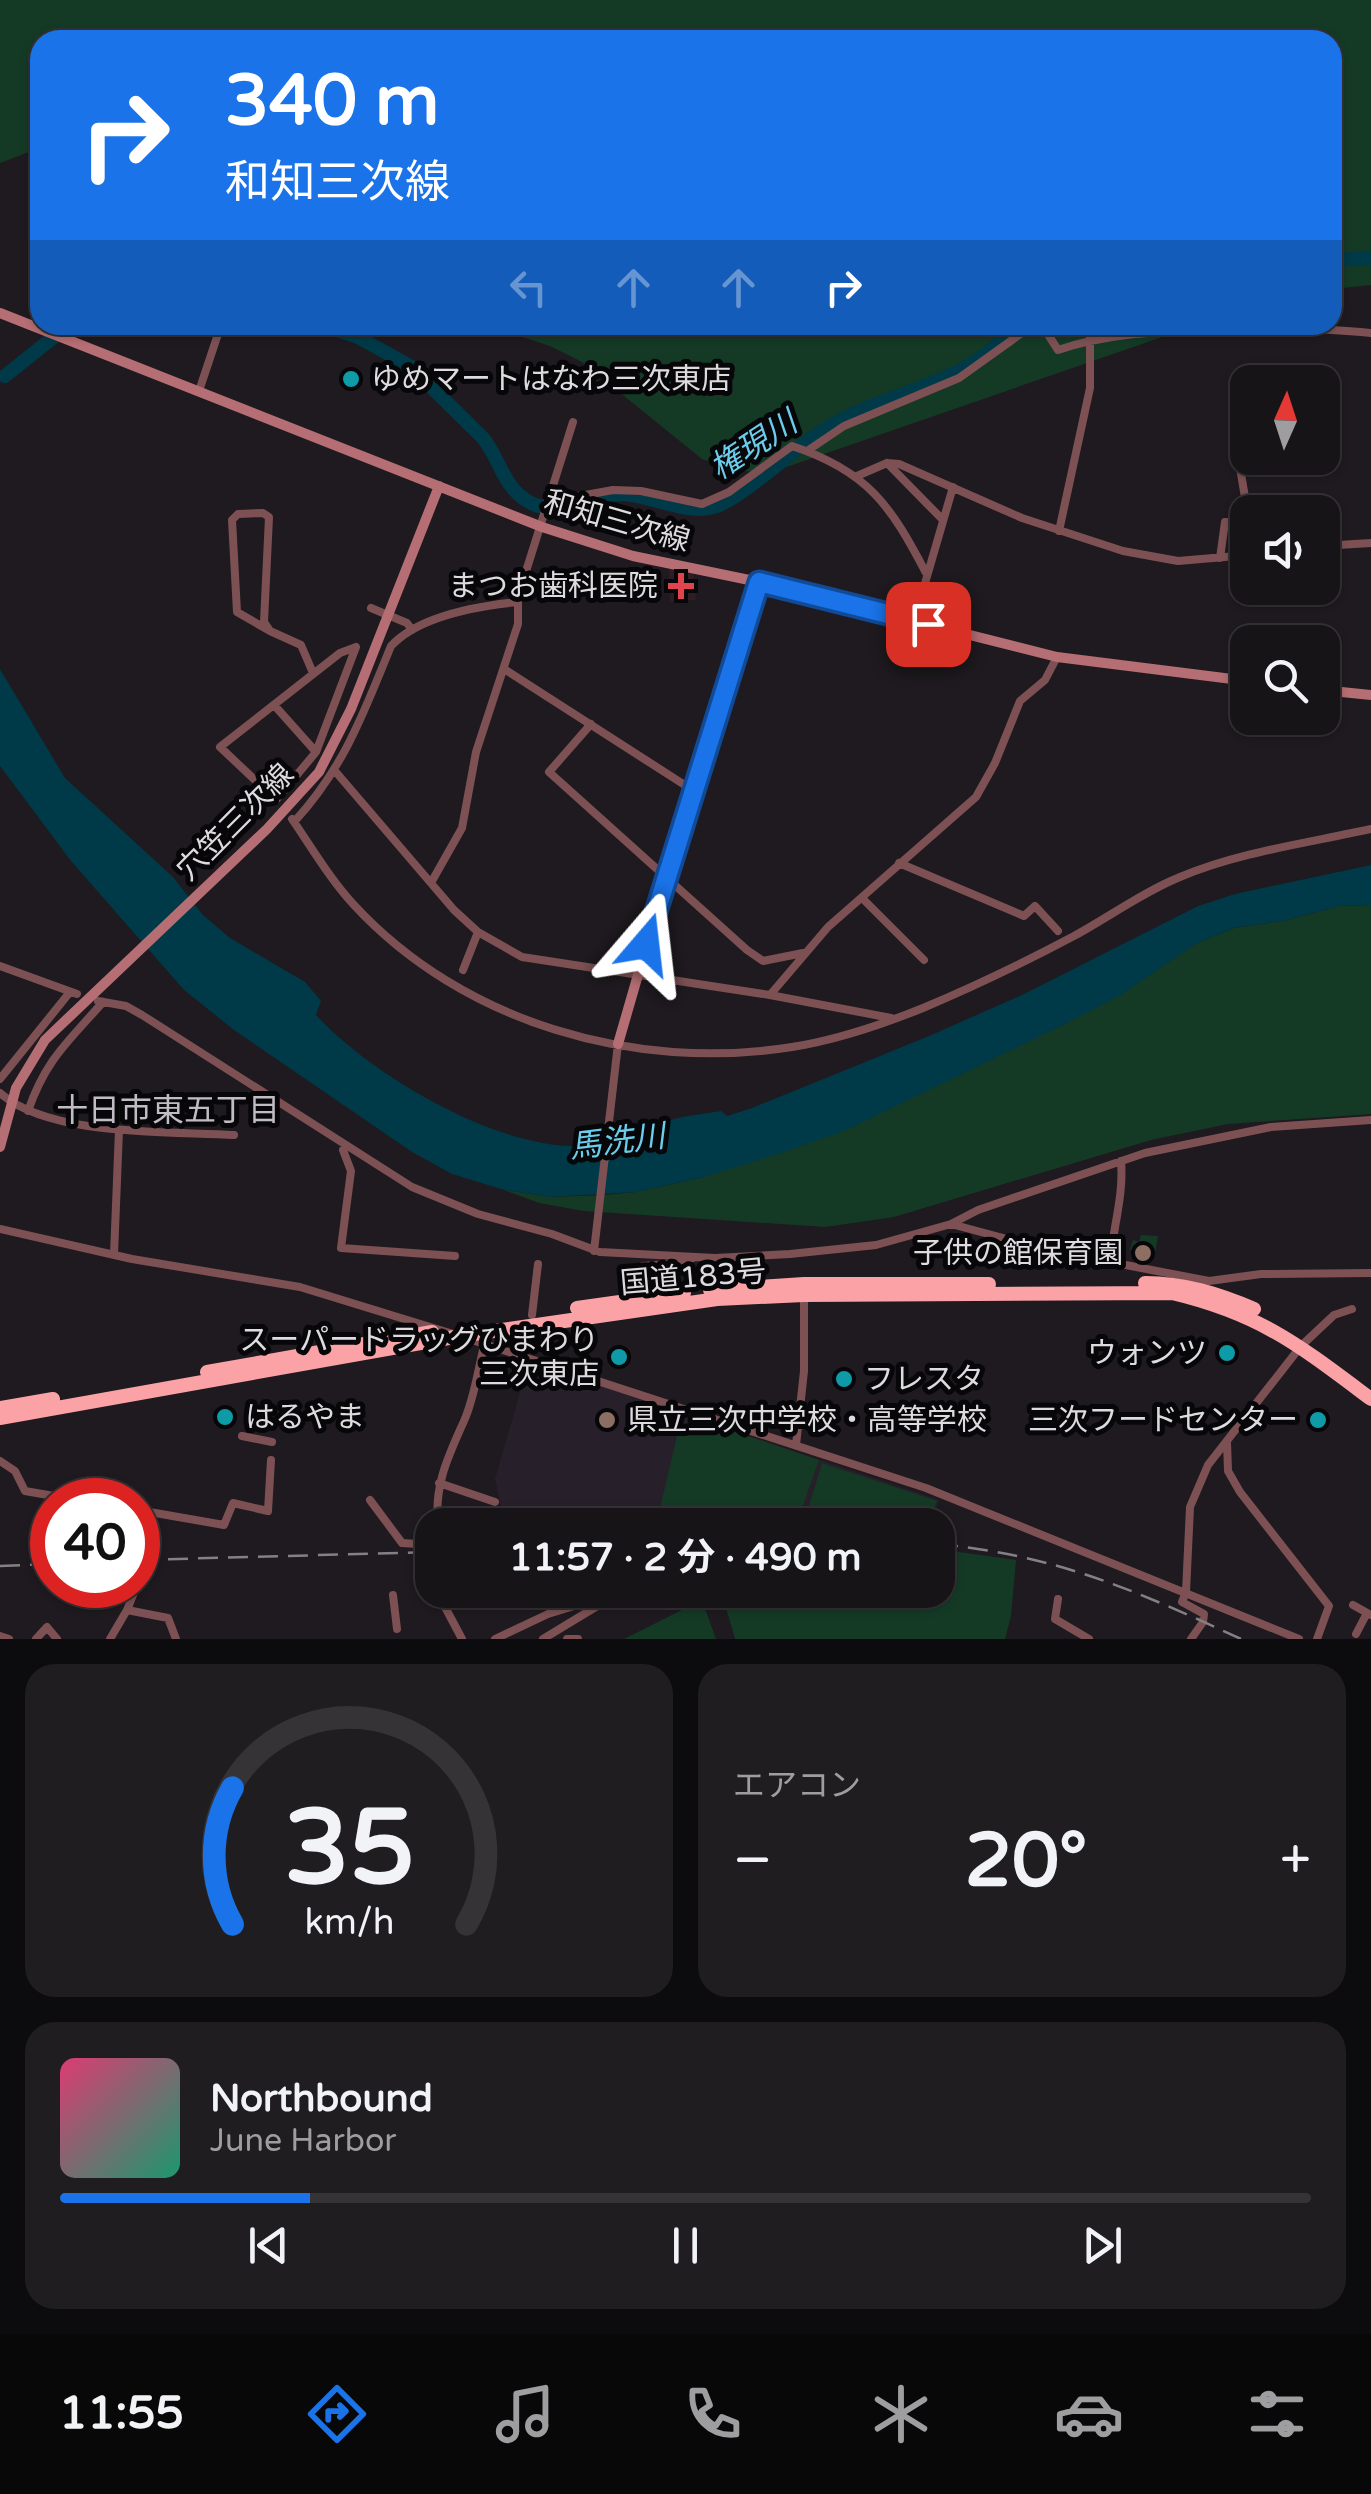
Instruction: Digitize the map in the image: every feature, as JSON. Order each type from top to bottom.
[{"type":"highway","name":"国道183号","points":[[0,1408],[397,1336],[642,1298],[804,1290],[1173,1285],[1305,1344],[1371,1388]]},
{"type":"highway","name":"国道183号","points":[[0,1418],[460,1336],[804,1290]]},
{"type":"highway","name":"国道183号","points":[[1305,1344],[1371,1399]]},
{"type":"main road","name":"和知三次線","points":[[0,313],[30,325]]},
{"type":"main road","name":"和知三次線","points":[[55,335],[438,486],[545,513],[633,556],[759,582],[1057,657],[1230,680]]},
{"type":"main road","name":"穴笠三次線","points":[[0,1147],[23,1074],[45,1040],[267,830],[304,791],[334,747],[438,486]]},
{"type":"main road","points":[[618,1050],[636,976],[759,582]]},
{"type":"main road","points":[[1340,692],[1371,695]]},
{"type":"street","points":[[1342,331],[1371,333]]},
{"type":"street","points":[[200,391],[217,335]]},
{"type":"street","points":[[805,450],[844,426],[959,378],[1020,335]]},
{"type":"street","points":[[1048,335],[1058,350],[1111,335]]},
{"type":"street","points":[[1059,531],[1090,388],[1090,335]]},
{"type":"street","points":[[432,880],[462,828],[476,752],[518,624],[518,602],[574,422]]},
{"type":"street","points":[[545,513],[613,490],[641,491],[702,504],[729,492],[792,446],[857,476],[882,500],[926,573]]},
{"type":"street","points":[[857,476],[887,463],[913,469],[1059,531],[1158,560],[1230,557]]},
{"type":"street","points":[[887,463],[943,520]]},
{"type":"street","points":[[914,621],[953,487]]},
{"type":"street","points":[[270,631],[263,612],[269,518],[263,513],[238,514],[232,520],[237,612],[270,631],[301,645],[313,673]]},
{"type":"street","points":[[1220,558],[1225,522],[1230,522]]},
{"type":"street","points":[[1340,545],[1371,543]]},
{"type":"street","points":[[518,602],[467,608],[412,630],[391,646],[350,746],[335,771],[293,820],[354,905],[422,963],[482,1002],[548,1029],[618,1050],[736,1052],[793,1047],[859,1031],[1072,937],[1178,878],[1231,861],[1371,829]]},
{"type":"street","points":[[371,608],[408,623],[412,630]]},
{"type":"street","points":[[356,647],[316,752],[276,800],[220,747],[275,706],[340,653],[356,647]]},
{"type":"street","points":[[770,995],[803,953],[976,797],[1020,702],[1046,680],[1057,657]]},
{"type":"street","points":[[504,669],[694,791]]},
{"type":"street","points":[[275,706],[316,752]]},
{"type":"street","points":[[591,724],[549,772],[763,960],[803,953]]},
{"type":"street","points":[[335,771],[478,932],[522,958],[894,1018]]},
{"type":"street","points":[[899,863],[1024,916],[1035,906],[1040,908],[1058,930]]},
{"type":"street","points":[[862,898],[924,960]]},
{"type":"street","points":[[463,970],[478,932]]},
{"type":"street","points":[[0,966],[74,993],[0,1080]]},
{"type":"street","points":[[28,1111],[39,1079],[54,1055],[100,1002],[126,1006],[412,1187],[478,1214],[552,1234],[594,1251],[698,1256],[790,1254],[876,1245],[951,1224],[978,1210],[1179,1144],[1271,1127],[1371,1120]]},
{"type":"street","points":[[594,1251],[618,1050]]},
{"type":"street","points":[[0,1093],[28,1111],[120,1130],[234,1135]]},
{"type":"street","points":[[114,1255],[120,1130]]},
{"type":"street","points":[[343,1150],[351,1171],[340,1248],[455,1256]]},
{"type":"street","points":[[1110,1262],[1113,1226],[1124,1188],[1122,1161]]},
{"type":"street","points":[[951,1224],[1008,1239],[1051,1244],[1173,1285],[1260,1274],[1371,1273]]},
{"type":"street","points":[[0,1229],[114,1255],[300,1287],[460,1336],[970,1504],[1299,1639]]},
{"type":"street","points":[[644,1266],[680,1263],[698,1256]]},
{"type":"street","points":[[532,1315],[538,1264]]},
{"type":"street","points":[[796,1446],[804,1371],[804,1290]]},
{"type":"street","points":[[1210,1639],[1194,1636],[1204,1614],[1182,1602],[1186,1592],[1190,1507],[1208,1464],[1305,1344],[1334,1315],[1352,1309]]},
{"type":"street","points":[[397,1336],[402,1327],[400,1318]]},
{"type":"street","points":[[510,1354],[506,1336],[517,1327]]},
{"type":"street","points":[[437,1508],[439,1483],[452,1444],[466,1419],[484,1346]]},
{"type":"street","points":[[242,1436],[272,1442]]},
{"type":"street","points":[[1227,1442],[1228,1471],[1240,1492],[1329,1606],[1317,1639]]},
{"type":"street","points":[[160,1514],[224,1525],[233,1504],[268,1510],[271,1460]]},
{"type":"street","points":[[0,1462],[15,1471],[30,1492]]},
{"type":"street","points":[[439,1483],[495,1502]]},
{"type":"street","points":[[370,1500],[402,1542],[415,1543]]},
{"type":"street","points":[[393,1595],[397,1629]]},
{"type":"street","points":[[494,1639],[548,1614],[600,1598],[599,1605],[543,1639]]},
{"type":"street","points":[[1058,1599],[1055,1619],[1089,1639]]},
{"type":"street","points":[[1353,1605],[1369,1614],[1356,1634]]},
{"type":"street","points":[[446,1608],[462,1639]]},
{"type":"street","points":[[110,1639],[127,1610],[168,1618],[176,1639]]},
{"type":"street","points":[[36,1639],[47,1627],[57,1639]]},
{"type":"street","points":[[0,1636],[8,1639]]},
{"type":"street","points":[[567,1639],[578,1639]]},
{"type":"shaded area","points":[[669,567],[694,573],[696,600],[670,602]]},
{"type":"shaded area","name":"県立三次中学校・高等学校","points":[[529,1361],[939,1500],[936,1508],[501,1508],[495,1479]]},
{"type":"green space","points":[[0,0],[1371,0],[1371,285],[1342,288],[1342,30],[30,30],[30,152],[0,163]]},
{"type":"green space","points":[[516,335],[1168,335],[772,472],[738,471],[702,459],[582,362]]},
{"type":"green space","points":[[1371,905],[1371,1114],[1228,1124],[1151,1140],[894,1217],[825,1227],[584,1211],[539,1203],[501,1189],[550,1197],[603,1195],[704,1177],[1061,1026],[1197,943],[1234,928],[1283,921],[1339,906]]},
{"type":"green space","points":[[1141,1235],[1158,1236],[1155,1253],[1147,1251],[1145,1255],[1130,1250],[1133,1240],[1139,1242]]},
{"type":"green space","points":[[700,1420],[819,1460],[802,1508],[660,1508],[677,1436]]},
{"type":"green space","points":[[822,1463],[937,1501],[935,1508],[809,1506]]},
{"type":"green space","points":[[955,1551],[1016,1560],[1005,1639],[735,1639],[726,1608],[955,1608]]},
{"type":"green space","points":[[686,1608],[699,1608],[706,1611],[716,1639],[624,1639]]},
{"type":"water","name":"馬洗川","points":[[0,669],[65,778],[173,877],[203,915],[230,938],[305,982],[321,1001],[316,1015],[341,1039],[406,1087],[444,1108],[523,1138],[560,1145],[595,1145],[681,1117],[721,1111],[727,1116],[752,1108],[1024,994],[1198,906],[1235,894],[1371,865],[1371,905],[1339,906],[1283,921],[1234,928],[1197,943],[1119,996],[1061,1026],[844,1131],[787,1151],[704,1177],[636,1192],[550,1197],[501,1189],[452,1174],[412,1152],[234,1030],[184,990],[71,861],[0,766]]},
{"type":"waterway","name":"権現川","points":[[1342,259],[1371,258]]},
{"type":"waterway","name":"権現川","points":[[5,376],[56,335]]},
{"type":"waterway","name":"権現川","points":[[352,335],[410,366],[483,438],[508,482],[531,503],[563,507],[620,494],[694,509],[729,500],[822,431],[855,413],[961,370],[1009,335]]},
{"type":"railway","points":[[955,1546],[1020,1557],[1094,1577],[1241,1639]]},
{"type":"railway","points":[[160,1559],[415,1552]]},
{"type":"railway","points":[[0,1566],[30,1565]]},
{"type":"place","name":"ゆめマートはなわ三次東店","points":[[351,379]]},
{"type":"place","name":"まつお歯科医院","points":[[681,586]]},
{"type":"place","name":"子供の館保育園","points":[[1143,1253]]},
{"type":"place","name":"ウォンツ","points":[[1227,1353]]},
{"type":"place","name":"スーパードラッグひまわり 三次東店","points":[[619,1357]]},
{"type":"place","name":"フレスタ","points":[[844,1379]]},
{"type":"place","name":"はるやま","points":[[225,1417]]},
{"type":"place","name":"県立三次中学校・高等学校","points":[[607,1420]]},
{"type":"place","name":"三次フードセンター","points":[[1318,1420]]},
{"type":"district","name":"十日市東五丁目","points":[[168,1110]]},
{"type":"route","points":[[646,944],[759,582],[928,624]]}]
